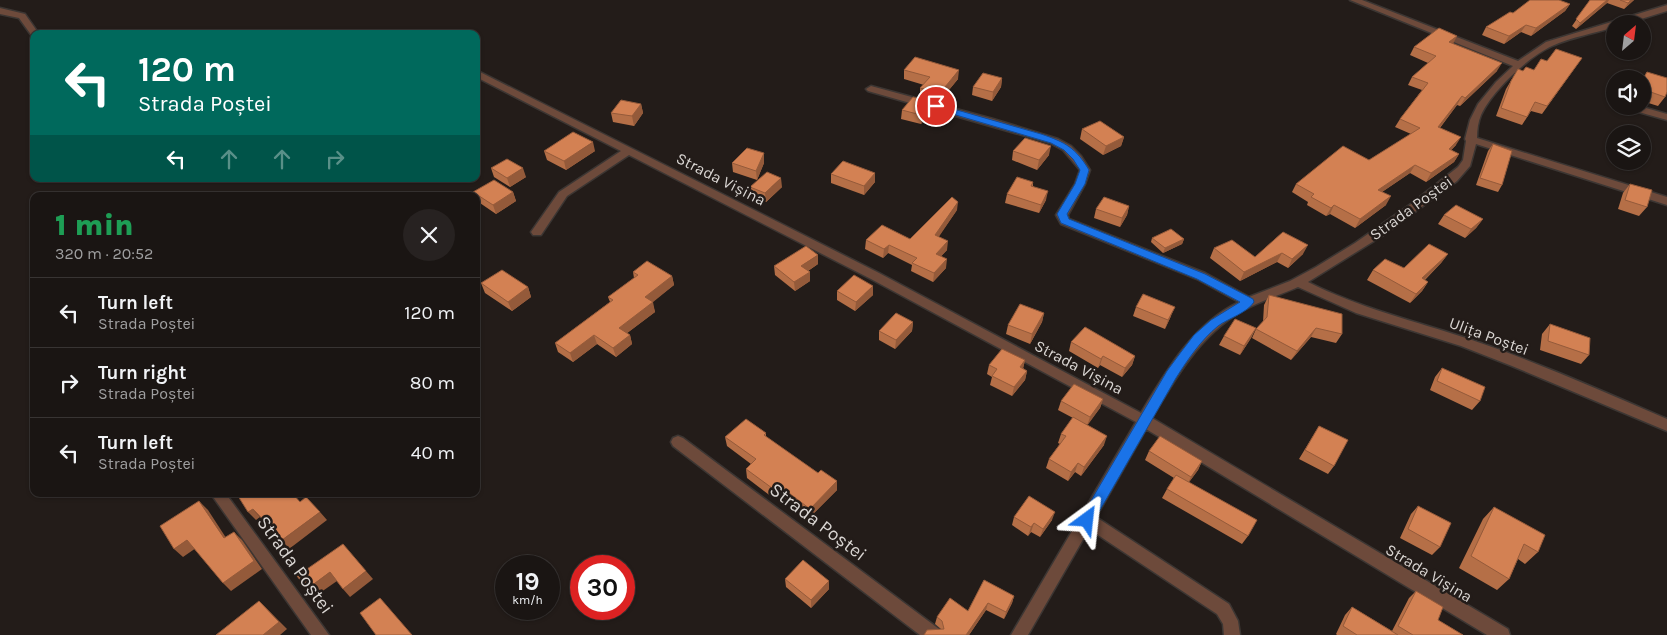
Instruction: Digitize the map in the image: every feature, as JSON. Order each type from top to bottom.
[{"type":"street","points":[[1354,0],[1520,65]]},
{"type":"street","name":"Strada Poștei","points":[[1019,635],[1171,374],[1198,338],[1229,312],[1299,282],[1362,243],[1451,180],[1464,168],[1469,158],[1470,139],[1477,114],[1502,82],[1537,50],[1549,44],[1667,8]]},
{"type":"street","points":[[0,10],[22,16],[32,30]]},
{"type":"street","name":"Strada Vișina","points":[[480,75],[875,276],[1144,421],[1502,635]]},
{"type":"street","points":[[870,89],[989,121],[1054,141],[1067,148],[1085,170],[1080,184],[1062,214],[1065,221],[1201,276],[1249,302]]},
{"type":"street","points":[[1651,112],[1667,117]]},
{"type":"street","points":[[1470,139],[1667,201]]},
{"type":"street","points":[[537,232],[564,194],[629,150]]},
{"type":"street","name":"Ulița Poștei","points":[[1299,282],[1318,293],[1346,305],[1468,344],[1667,425]]},
{"type":"street","name":"Strada Poștei","points":[[678,442],[933,635]]},
{"type":"street","name":"Strada Poștei","points":[[220,497],[321,635]]},
{"type":"street","points":[[1087,520],[1223,609],[1230,618],[1233,628],[1232,635]]},
{"type":"building","points":[[1530,0],[1559,0],[1570,4],[1536,28],[1526,25],[1509,36],[1486,27],[1510,12],[1513,13]]},
{"type":"building","points":[[1590,0],[1607,0],[1580,23],[1576,19]]},
{"type":"building","points":[[1620,0],[1631,0],[1628,3]]},
{"type":"building","points":[[1439,28],[1457,36],[1449,42],[1502,63],[1465,98],[1462,96],[1438,127],[1461,137],[1449,149],[1459,154],[1431,173],[1415,165],[1378,190],[1391,196],[1360,219],[1334,205],[1331,208],[1311,197],[1314,194],[1296,184],[1343,146],[1369,160],[1420,128],[1400,119],[1428,83],[1412,77],[1436,56],[1414,47]]},
{"type":"building","points":[[1556,49],[1582,58],[1547,106],[1535,102],[1527,117],[1501,108],[1511,81],[1518,69],[1523,71],[1526,67],[1534,70],[1541,59],[1547,61]]},
{"type":"building","points":[[915,57],[959,70],[940,93],[920,88],[930,77],[904,70]]},
{"type":"building","points":[[983,73],[1002,78],[993,92],[973,87]]},
{"type":"building","points":[[1651,73],[1667,78],[1665,97],[1651,92]]},
{"type":"building","points":[[913,97],[932,102],[921,115],[902,110]]},
{"type":"building","points":[[621,100],[641,104],[632,116],[611,113]]},
{"type":"building","points":[[1100,121],[1124,137],[1106,146],[1082,129]]},
{"type":"building","points":[[573,132],[593,142],[564,161],[544,151]]},
{"type":"building","points":[[1025,138],[1051,146],[1039,160],[1013,151]]},
{"type":"building","points":[[1493,144],[1512,151],[1502,185],[1480,178]]},
{"type":"building","points":[[747,148],[764,153],[756,171],[732,163]]},
{"type":"building","points":[[507,159],[523,168],[507,178],[491,168]]},
{"type":"building","points":[[843,161],[875,173],[864,186],[831,174]]},
{"type":"building","points":[[767,172],[781,178],[765,193],[750,187]]},
{"type":"building","points":[[1017,177],[1033,182],[1031,186],[1048,191],[1041,205],[1007,194]]},
{"type":"building","points":[[494,180],[513,192],[493,205],[480,197],[480,192],[473,192]]},
{"type":"building","points":[[1630,184],[1652,190],[1647,207],[1625,200]]},
{"type":"building","points":[[952,197],[958,202],[935,235],[948,241],[936,254],[947,259],[934,273],[912,263],[917,258],[889,245],[884,249],[866,240],[882,225],[910,239]]},
{"type":"building","points":[[1104,197],[1129,206],[1122,218],[1096,209]]},
{"type":"building","points":[[1456,205],[1483,219],[1471,229],[1444,215]]},
{"type":"building","points":[[1171,229],[1184,239],[1165,248],[1152,238]]},
{"type":"building","points":[[1283,232],[1308,245],[1292,259],[1282,253],[1244,272],[1214,248],[1232,240],[1255,257]]},
{"type":"building","points":[[1429,244],[1448,254],[1422,278],[1428,282],[1416,294],[1373,270],[1385,259],[1404,268]]},
{"type":"building","points":[[806,246],[818,255],[801,266],[810,272],[794,282],[774,266]]},
{"type":"building","points":[[647,261],[672,276],[645,297],[653,302],[619,328],[630,335],[613,348],[594,335],[570,353],[555,343],[613,300],[608,297],[638,275],[633,272]]},
{"type":"building","points":[[502,270],[528,287],[508,302],[481,283]]},
{"type":"building","points":[[854,275],[873,286],[856,302],[837,291]]},
{"type":"building","points":[[1143,294],[1175,307],[1168,320],[1136,307]]},
{"type":"building","points":[[1269,295],[1342,314],[1342,334],[1316,328],[1297,351],[1256,329],[1267,317]]},
{"type":"building","points":[[1020,304],[1044,313],[1032,334],[1008,325]]},
{"type":"building","points":[[896,313],[913,322],[896,340],[879,331]]},
{"type":"building","points":[[1235,319],[1256,328],[1244,346],[1224,336]]},
{"type":"building","points":[[1550,324],[1590,338],[1589,355],[1548,341]]},
{"type":"building","points":[[1085,327],[1135,356],[1125,368],[1103,356],[1101,359],[1071,342]]},
{"type":"building","points":[[1002,349],[1025,360],[1020,367],[1027,371],[1014,387],[992,376],[997,369],[989,365]]},
{"type":"building","points":[[1442,368],[1485,387],[1480,401],[1437,381]]},
{"type":"building","points":[[1074,384],[1103,399],[1090,417],[1061,401]]},
{"type":"building","points":[[1073,417],[1107,436],[1084,467],[1078,463],[1071,472],[1049,459],[1066,436],[1061,434]]},
{"type":"building","points":[[746,419],[766,433],[764,435],[818,473],[821,470],[837,481],[810,509],[776,483],[772,488],[746,469],[756,459],[725,437]]},
{"type":"building","points":[[1319,426],[1348,440],[1334,466],[1305,450]]},
{"type":"building","points":[[1160,436],[1202,461],[1191,477],[1149,451]]},
{"type":"building","points":[[1176,475],[1257,520],[1248,536],[1167,489]]},
{"type":"building","points":[[1029,496],[1055,512],[1043,529],[1034,523],[1031,527],[1014,517]]},
{"type":"building","points":[[239,497],[296,497],[300,502],[306,497],[320,512],[282,540],[253,509],[248,512]]},
{"type":"building","points":[[199,501],[224,538],[234,532],[254,561],[223,583],[187,540],[174,549],[160,526]]},
{"type":"building","points":[[1418,506],[1451,523],[1440,547],[1408,529]]},
{"type":"building","points":[[1494,507],[1545,535],[1538,552],[1524,544],[1509,579],[1471,556]]},
{"type":"building","points":[[343,544],[366,571],[343,589],[330,572],[307,589],[297,576]]},
{"type":"building","points":[[803,560],[829,581],[811,600],[785,579]]},
{"type":"building","points":[[984,580],[1014,596],[1006,612],[988,603],[966,635],[924,635],[927,630],[944,629],[942,621],[937,617],[950,598],[968,611]]},
{"type":"building","points":[[1416,591],[1443,607],[1438,620],[1463,635],[1413,635],[1398,626]]},
{"type":"building","points":[[380,598],[412,635],[376,635],[360,613]]},
{"type":"building","points":[[259,601],[279,622],[263,635],[216,635]]},
{"type":"building","points":[[1352,607],[1398,635],[1357,635],[1343,626]]},
{"type":"route","points":[[936,106],[1054,141],[1067,148],[1085,170],[1075,194],[1062,214],[1065,221],[1077,228],[1201,276],[1249,302],[1229,312],[1215,323],[1198,338],[1185,355],[1171,374],[1087,520]]}]
